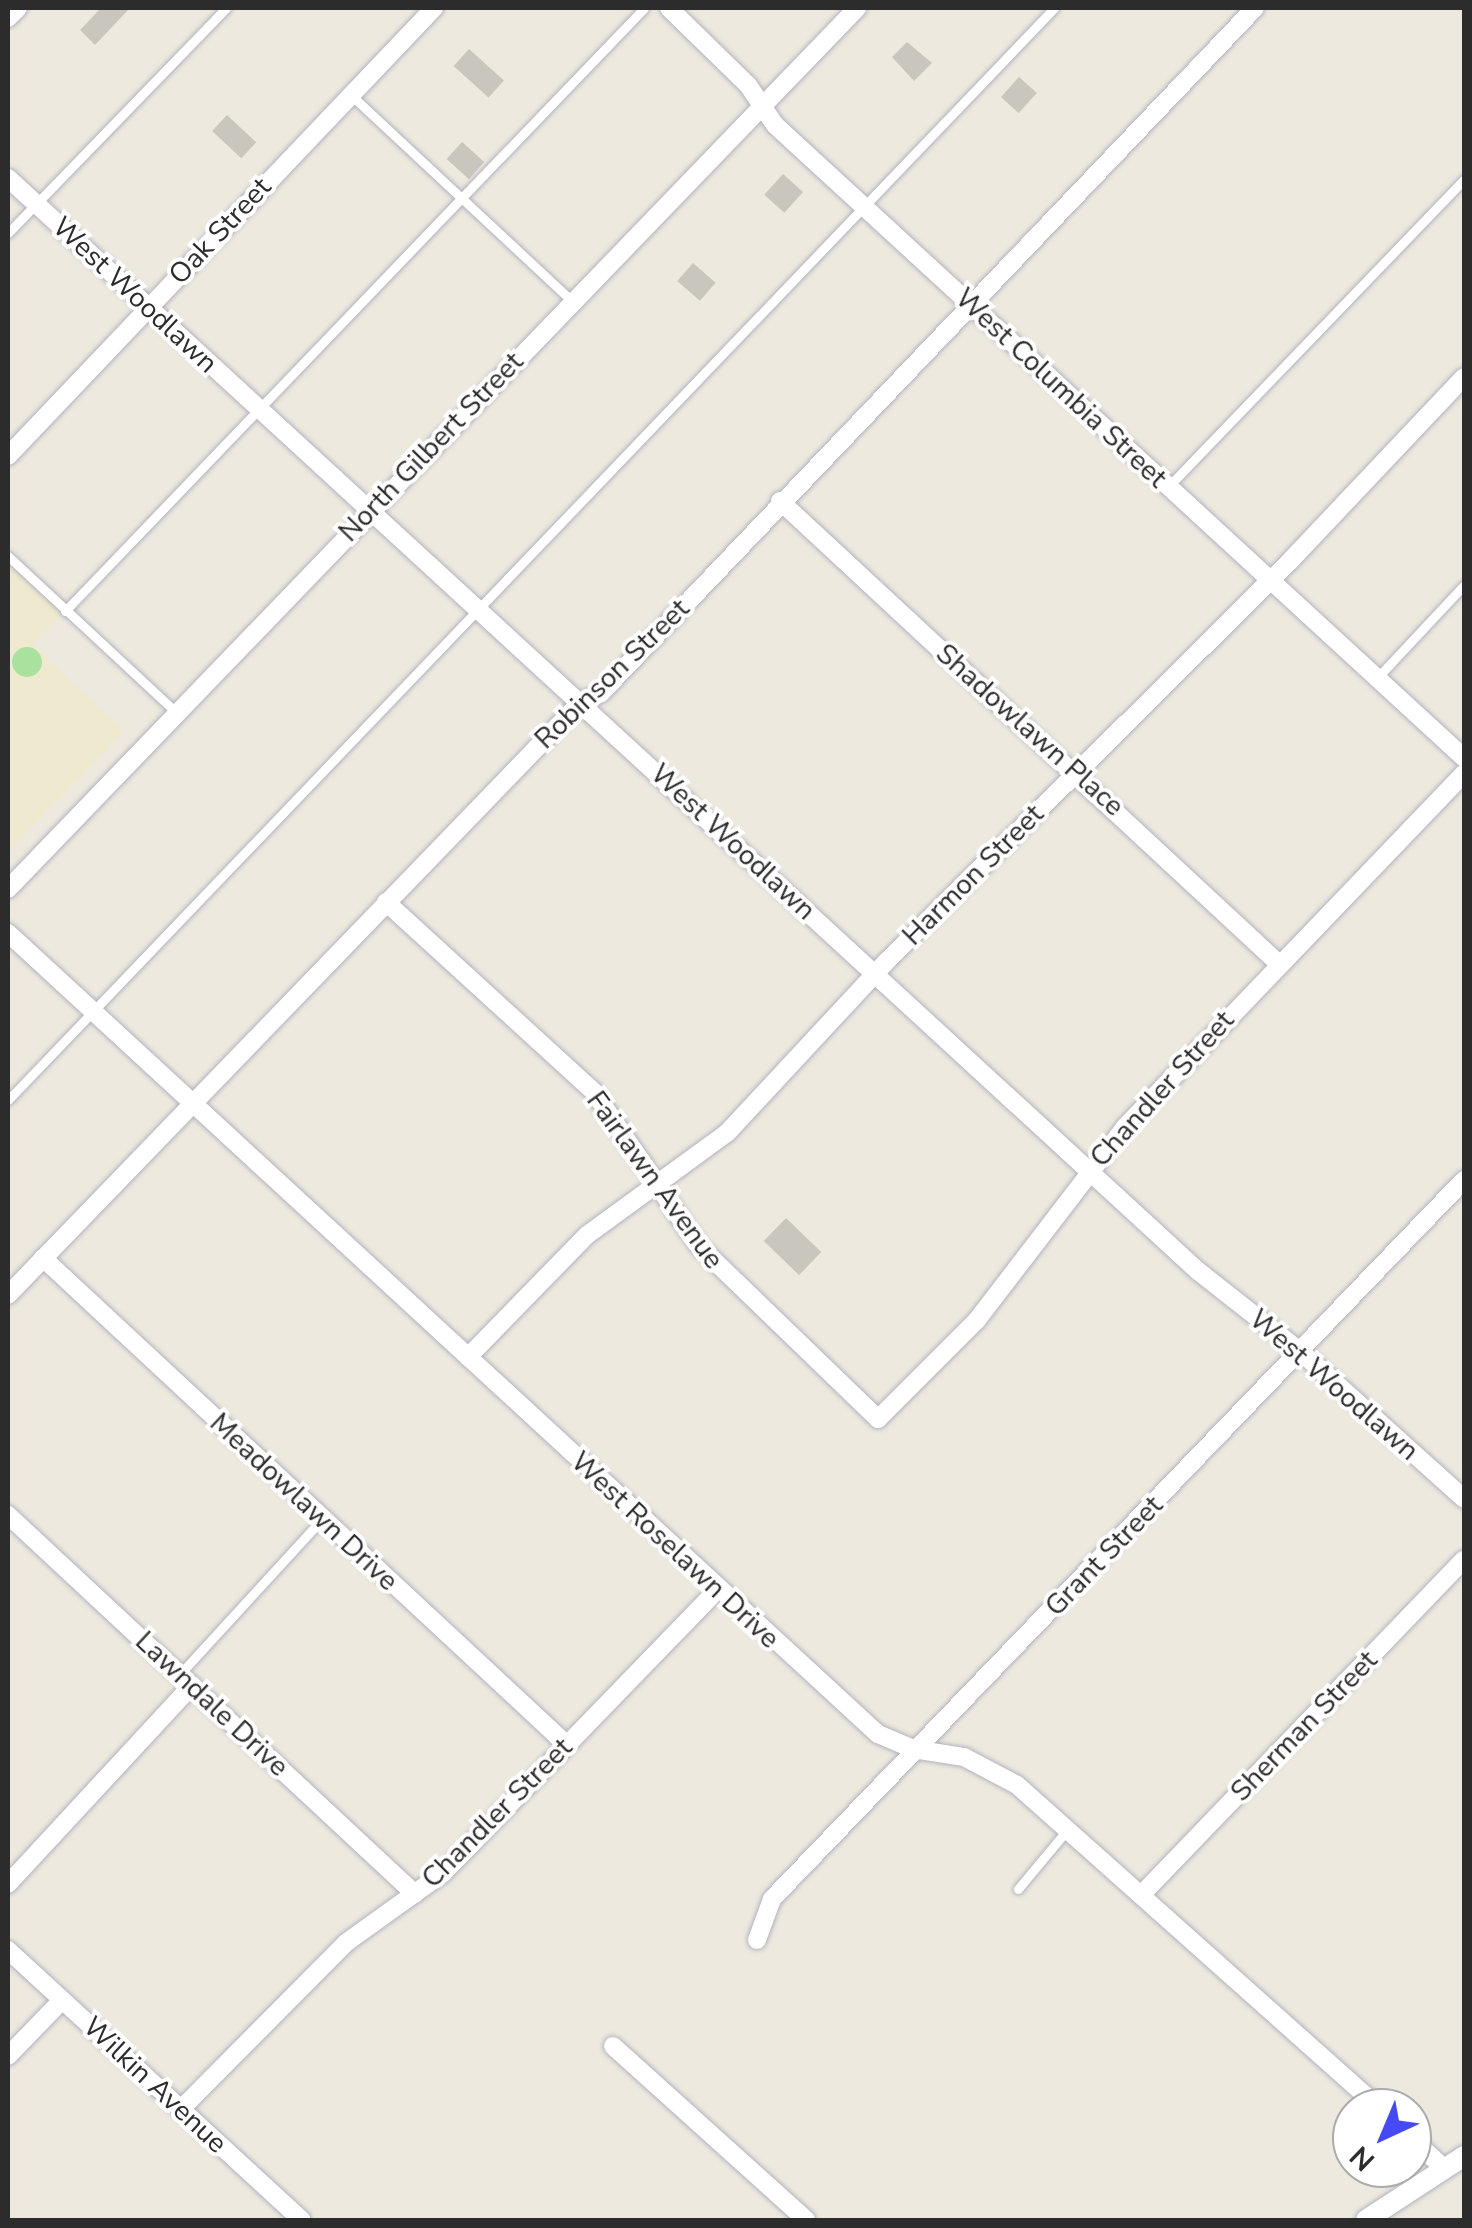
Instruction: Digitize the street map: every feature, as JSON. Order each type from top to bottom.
[{"type":"street","points":[[8,18],[18,8]]},
{"type":"street","name":"Oak Street","points":[[8,456],[434,8]]},
{"type":"street","name":"West Columbia Street","points":[[669,8],[863,207],[1464,758]]},
{"type":"street","name":"North Gilbert Street","points":[[8,889],[370,509],[857,8]]},
{"type":"street","name":"Robinson Street","points":[[8,1295],[581,702],[601,693],[968,304],[1255,8]]},
{"type":"street","name":"West Woodlawn","points":[[8,178],[1198,1272],[1301,1352],[1464,1499]]},
{"type":"street","name":"Harmon Street","points":[[468,1356],[588,1235],[727,1133],[877,974],[1270,579],[1464,377]]},
{"type":"street","name":"Shadowlawn Place","points":[[780,501],[1077,771],[1278,962]]},
{"type":"street","name":"Chandler Street","points":[[878,1420],[977,1320],[1088,1171],[1278,962],[1464,773]]},
{"type":"street","name":"Fairlawn Avenue","points":[[386,902],[594,1092],[728,1279],[878,1420]]},
{"type":"street","name":"West Roselawn Drive","points":[[8,934],[878,1734],[913,1749],[964,1758],[1017,1784],[1144,1892],[1357,2088]]},
{"type":"street","name":"Grant Street","points":[[756,1940],[772,1899],[1464,1180]]},
{"type":"street","name":"Meadowlawn Drive","points":[[43,1258],[566,1744]]},
{"type":"street","name":"Lawndale Drive","points":[[8,1515],[415,1894]]},
{"type":"street","name":"Sherman Street","points":[[1144,1892],[1464,1560]]},
{"type":"street","name":"Chandler Street","points":[[181,2108],[347,1942],[415,1894],[717,1590]]},
{"type":"street","points":[[8,1884],[186,1680]]},
{"type":"street","name":"Wilkin Avenue","points":[[8,1950],[302,2220]]},
{"type":"street","points":[[8,2056],[62,2000]]},
{"type":"street","points":[[613,2046],[806,2220]]},
{"type":"street","points":[[1366,2220],[1389,2214],[1464,2156]]},
{"type":"street","points":[[1432,2157],[1445,2169]]},
{"type":"lane","points":[[8,233],[226,8]]},
{"type":"lane","points":[[64,611],[644,8]]},
{"type":"lane","points":[[8,1100],[1054,8]]},
{"type":"lane","points":[[350,94],[572,301]]},
{"type":"lane","points":[[1168,487],[1464,178]]},
{"type":"lane","points":[[8,556],[176,712]]},
{"type":"lane","points":[[1378,678],[1464,585]]},
{"type":"lane","points":[[186,1680],[322,1519]]},
{"type":"lane","points":[[1018,1889],[1069,1828]]},
{"type":"shaded area","points":[[8,556],[65,611],[33,645],[124,731],[8,852]]},
{"type":"green space","points":[[27,647],[37,652],[42,662],[37,672],[27,677],[17,672],[12,662],[17,652]]},
{"type":"building","points":[[101,8],[130,8],[95,45],[80,30]]},
{"type":"building","points":[[907,42],[932,63],[914,81],[892,57]]},
{"type":"building","points":[[469,49],[504,80],[489,98],[454,66]]},
{"type":"building","points":[[1019,77],[1037,93],[1019,113],[1001,97]]},
{"type":"building","points":[[227,115],[256,142],[241,158],[212,131]]},
{"type":"building","points":[[462,142],[484,162],[469,179],[447,159]]},
{"type":"building","points":[[783,174],[803,192],[784,213],[764,195]]},
{"type":"building","points":[[693,263],[716,283],[700,301],[677,281]]},
{"type":"building","points":[[786,1218],[821,1252],[799,1275],[764,1241]]}]
